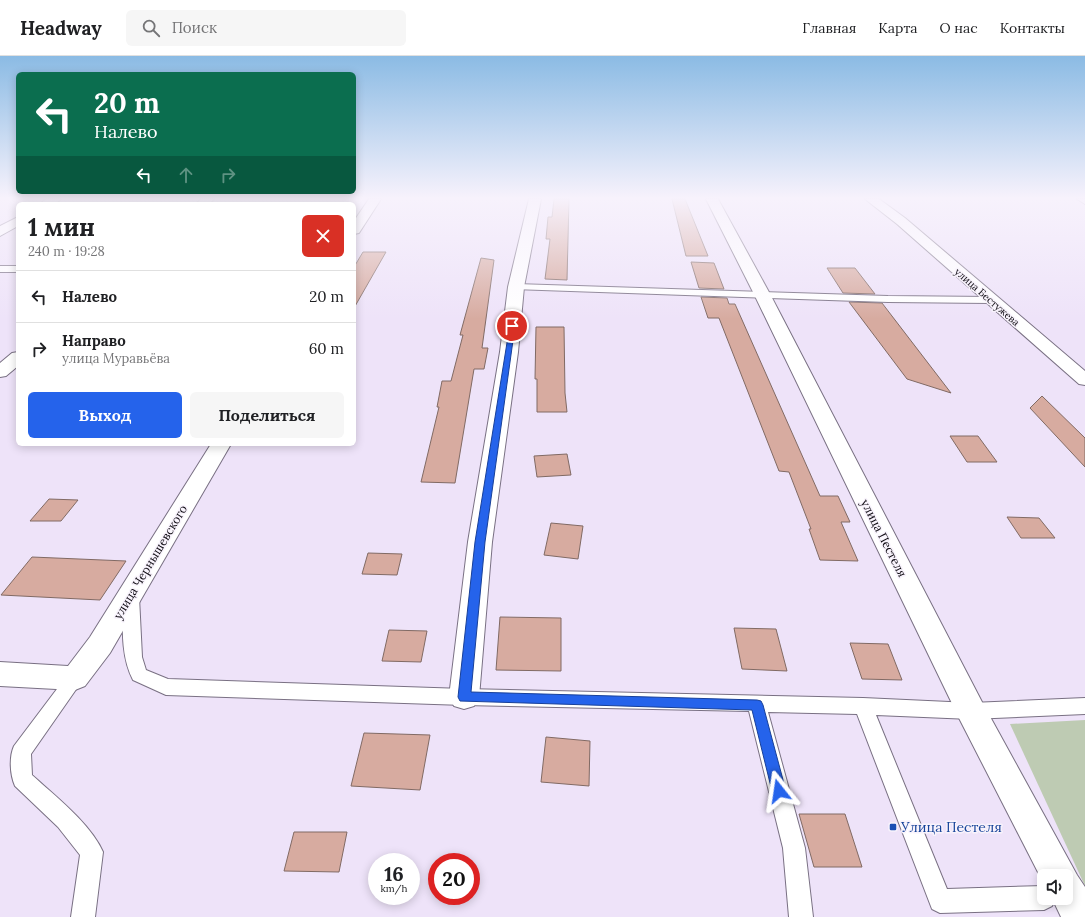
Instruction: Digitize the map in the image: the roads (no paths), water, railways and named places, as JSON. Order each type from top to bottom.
[{"type":"street","points":[[464,697],[480,542],[509,352],[516,287],[526,239]]},
{"type":"street","name":"улица Пестеля","points":[[733,239],[1050,869]]},
{"type":"street","name":"улица Бестужева","points":[[921,239],[990,300],[1085,380]]},
{"type":"street","points":[[0,372],[16,359]]},
{"type":"street","name":"улица Чернышевского","points":[[75,678],[100,645],[220,446]]},
{"type":"street","points":[[0,674],[75,678]]},
{"type":"lane","points":[[0,269],[16,269]]},
{"type":"lane","points":[[516,287],[762,294],[888,300],[990,300]]},
{"type":"lane","points":[[131,594],[133,657],[139,675],[166,687],[757,705],[863,706],[971,711],[1085,706]]},
{"type":"lane","points":[[75,678],[21,752],[22,779],[66,820],[92,852],[83,917]]},
{"type":"lane","points":[[757,705],[794,848],[801,917]]},
{"type":"lane","points":[[863,706],[940,901],[1037,897]]},
{"type":"place","name":"Улица Пестеля","points":[[893,827]]}]
